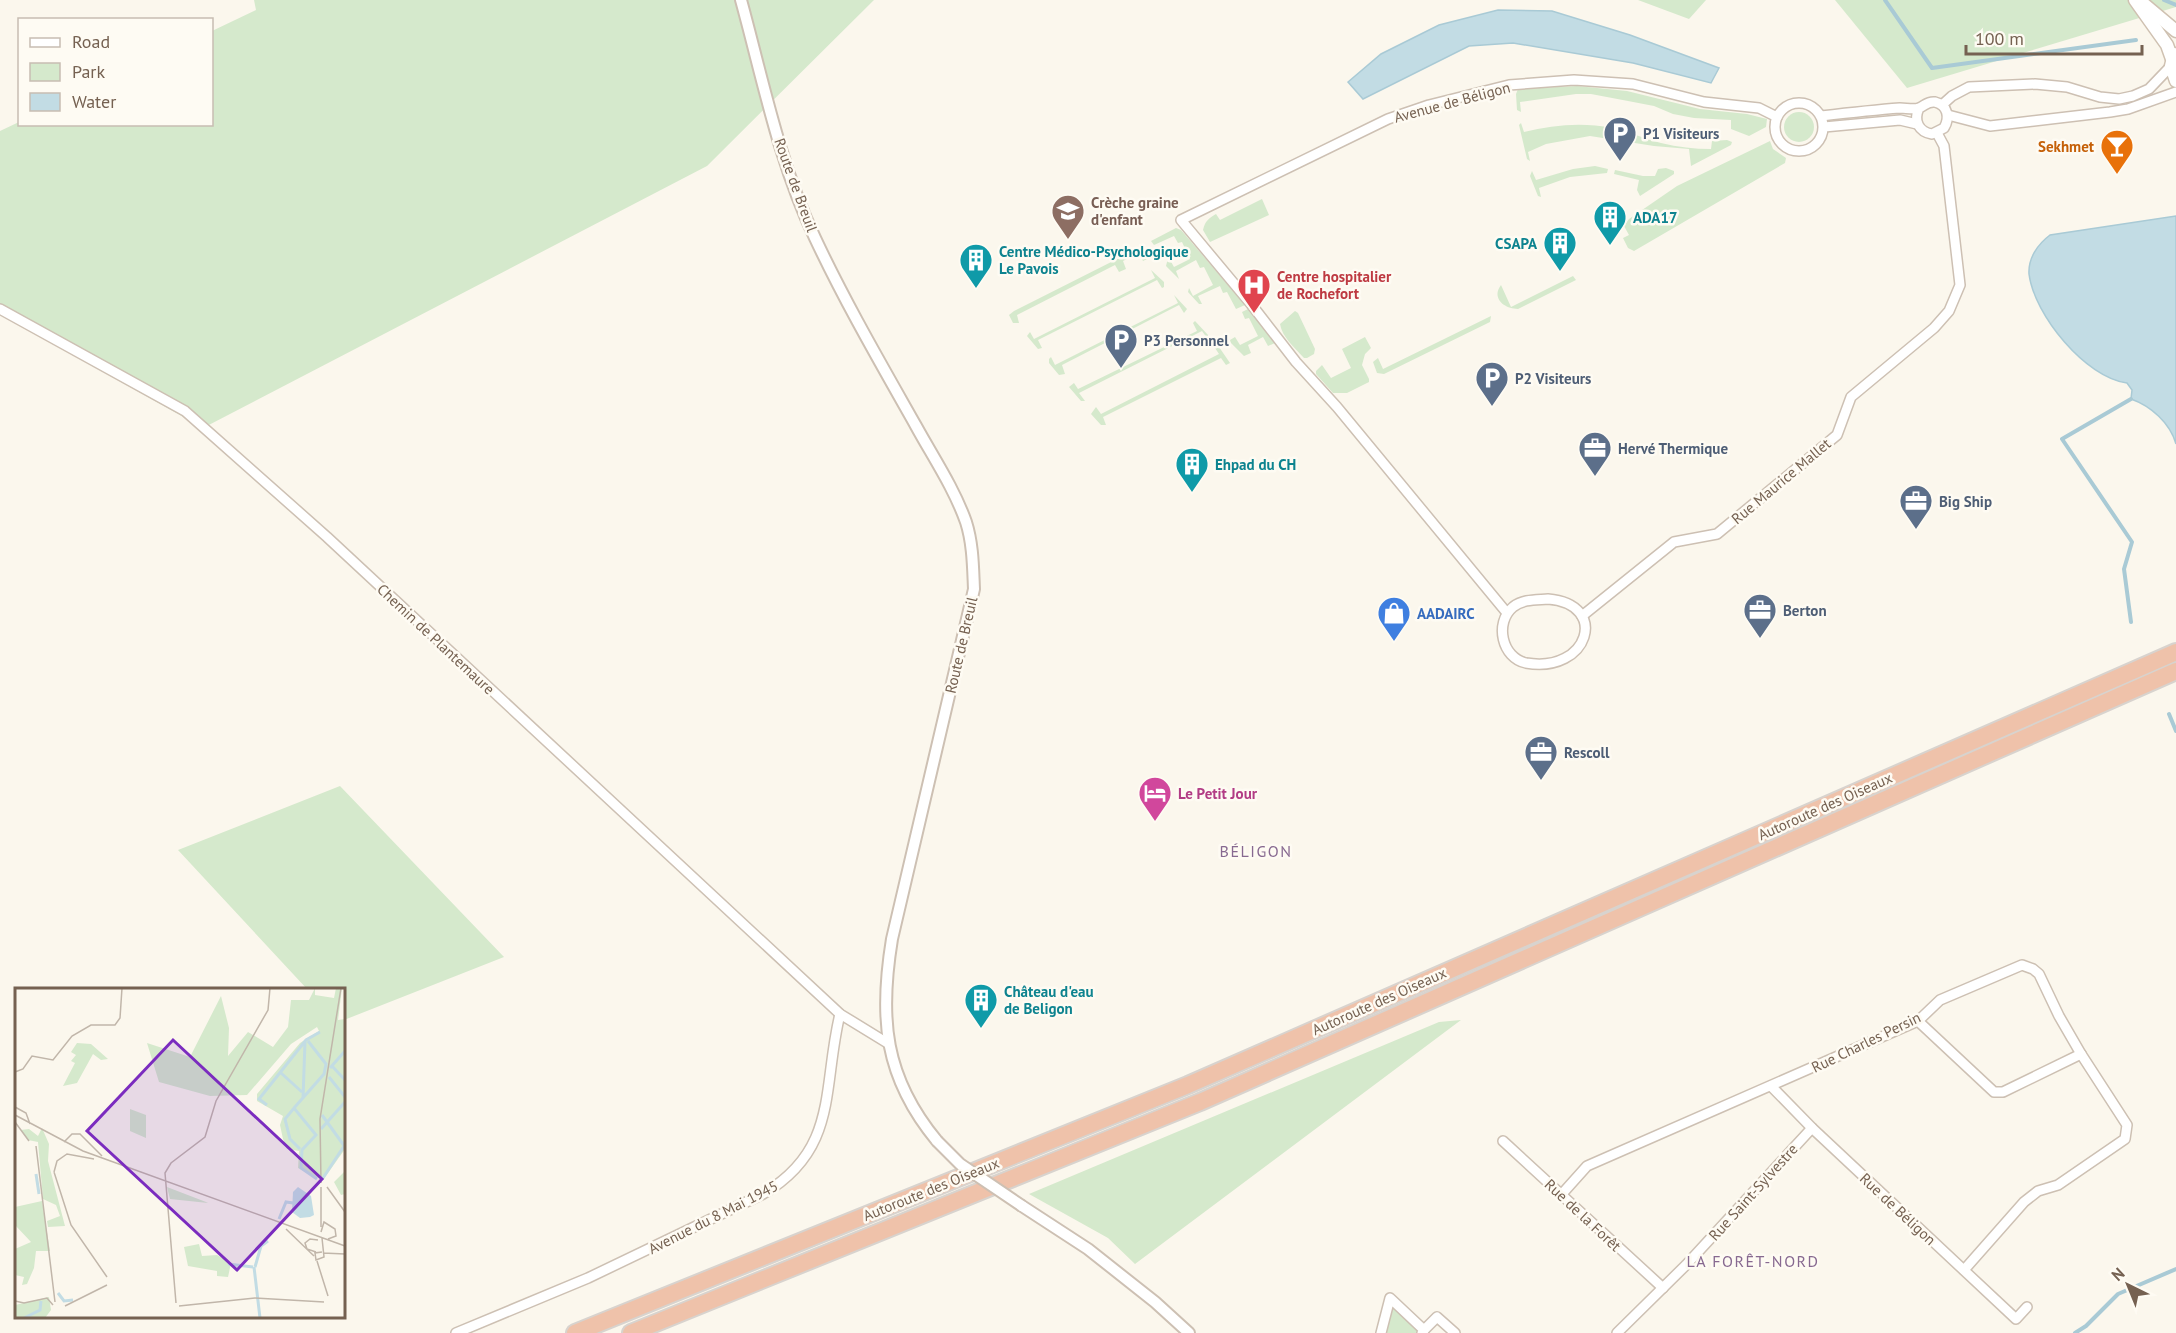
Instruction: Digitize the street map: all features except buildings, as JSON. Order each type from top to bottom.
[{"type":"highway","name":"Autoroute des Oiseaux","points":[[579,1331],[1188,1085],[2176,652]]},
{"type":"highway","name":"Autoroute des Oiseaux","points":[[631,1333],[1200,1102],[2176,671]]},
{"type":"highway","points":[[2066,720],[2176,680]]},
{"type":"main road","points":[[2135,0],[2167,45],[2173,58],[2176,81]]},
{"type":"main road","points":[[2140,0],[2176,31]]},
{"type":"street","name":"Route de Breuil","points":[[741,0],[785,162],[799,202],[815,239],[950,486],[966,523],[973,553],[974,590],[892,939],[885,990],[889,1044],[906,1097],[924,1126],[960,1164],[1088,1249],[1155,1302],[1189,1333]]},
{"type":"street","points":[[1942,105],[1952,96],[1969,87],[2035,84],[2067,87],[2100,97],[2119,99],[2133,96],[2149,88],[2173,58]]},
{"type":"street","name":"Avenue de Béligon","points":[[1508,613],[1337,407],[1296,362],[1181,220],[1388,119],[1429,105],[1509,85],[1574,80],[1633,84],[1704,102],[1759,108],[1777,117]]},
{"type":"street","points":[[1948,116],[1979,121],[1990,126],[2128,109],[2176,92]]},
{"type":"street","points":[[1795,103],[1810,105],[1821,116],[1824,127],[1815,146],[1795,151],[1788,149],[1779,140],[1775,128],[1777,117],[1782,110],[1795,103]]},
{"type":"street","points":[[1821,116],[1919,108],[1928,103],[1938,103],[1942,105],[1948,116],[1947,124],[1937,133],[1923,131],[1917,124],[1919,108]]},
{"type":"street","points":[[1824,127],[1900,120],[1917,124]]},
{"type":"street","name":"Rue Maurice Mallet","points":[[1582,616],[1674,542],[1717,534],[1837,435],[1851,397],[1934,328],[1949,311],[1960,285],[1944,146],[1937,133]]},
{"type":"street","name":"Chemin de Plantemaure","points":[[0,309],[185,411],[327,537],[840,1014]]},
{"type":"street","points":[[1563,600],[1574,606],[1582,616],[1585,628],[1583,640],[1576,651],[1561,661],[1537,663],[1519,660],[1507,648],[1502,634],[1502,625],[1508,613],[1522,602],[1563,600]]},
{"type":"street","name":"Rue Charles Persin","points":[[1562,1195],[1587,1166],[1918,1021],[1940,1000],[2022,965],[2039,974],[2081,1054],[2127,1125],[2125,1139],[2058,1185],[2038,1191],[2024,1202],[1964,1270]]},
{"type":"street","points":[[840,1014],[889,1044]]},
{"type":"street","name":"Avenue du 8 Mai 1945","points":[[456,1333],[588,1278],[782,1183],[810,1151],[820,1128],[826,1103],[833,1042],[840,1014]]},
{"type":"street","points":[[1918,1021],[1994,1092],[2003,1092],[2081,1054]]},
{"type":"street","name":"Rue de Béligon","points":[[1771,1086],[1812,1128],[2016,1319],[2027,1307]]},
{"type":"street","name":"Rue Saint-Sylvestre","points":[[1617,1333],[1686,1265],[1812,1128]]},
{"type":"street","name":"Rue de la Forêt","points":[[1503,1142],[1663,1288]]},
{"type":"street","points":[[1381,1333],[1390,1298],[1423,1332],[1437,1317],[1455,1333]]},
{"type":"green space","points":[[254,0],[874,0],[707,166],[203,428],[0,314],[0,131],[18,122],[18,126],[213,126],[213,31],[256,10]]},
{"type":"green space","points":[[1638,0],[1706,0],[1689,19]]},
{"type":"green space","points":[[1835,0],[2176,0],[2176,7],[1907,88]]},
{"type":"green space","points":[[1577,86],[1627,91],[1700,109],[1747,114],[1767,119],[1766,127],[1749,136],[1731,129],[1731,120],[1694,118],[1673,114],[1654,106],[1591,94],[1520,102],[1521,112],[1517,110],[1518,89]]},
{"type":"green space","points":[[1799,112],[1810,116],[1814,127],[1810,138],[1799,142],[1788,138],[1784,127],[1788,116]]},
{"type":"green space","points":[[1521,123],[1524,132],[1568,125],[1601,126],[1680,147],[1711,149],[1712,141],[1732,142],[1731,145],[1691,166],[1689,149],[1590,136],[1546,144],[1528,152],[1530,161],[1527,159],[1519,125]]},
{"type":"green space","points":[[1770,141],[1773,149],[1786,158],[1785,163],[1634,251],[1628,248],[1623,238],[1629,235],[1624,226],[1629,219],[1677,186]]},
{"type":"green space","points":[[1595,166],[1608,169],[1607,173],[1570,177],[1539,188],[1541,197],[1538,196],[1530,176],[1532,171],[1536,180],[1573,169]]},
{"type":"green space","points":[[1666,168],[1674,171],[1674,174],[1640,196],[1637,190],[1639,180],[1614,174],[1615,170],[1655,176],[1658,169]]},
{"type":"green space","points":[[1262,199],[1269,215],[1210,242],[1203,230],[1209,218],[1216,214],[1220,220]]},
{"type":"green space","points":[[1176,228],[1181,230],[1245,305],[1236,309],[1227,292],[1223,293],[1220,286],[1198,296],[1202,304],[1199,304],[1188,292],[1189,288],[1193,296],[1213,285],[1204,267],[1200,268],[1196,260],[1176,271],[1179,279],[1166,266],[1170,260],[1174,267],[1190,259],[1182,242],[1178,243],[1174,236],[1154,245],[1151,241]]},
{"type":"green space","points":[[1137,249],[1147,259],[1143,261],[1139,253],[1123,261],[1126,269],[1119,272],[1115,265],[1017,315],[1019,323],[1013,323],[1009,315],[1014,311]]},
{"type":"green space","points":[[1151,270],[1164,282],[1164,287],[1162,288],[1157,280],[1038,340],[1042,348],[1038,349],[1027,336],[1030,332],[1034,339],[1155,278]]},
{"type":"green space","points":[[1573,276],[1576,280],[1518,309],[1513,309],[1504,305],[1498,298],[1497,294],[1501,285],[1511,307]]},
{"type":"green space","points":[[1174,295],[1187,309],[1184,313],[1179,305],[1062,365],[1065,374],[1059,375],[1049,363],[1051,357],[1055,365],[1178,303]]},
{"type":"green space","points":[[1248,309],[1275,343],[1268,346],[1263,337],[1248,345],[1251,353],[1244,356],[1230,340],[1235,337],[1240,345],[1258,336],[1249,318],[1245,319],[1242,312]]},
{"type":"green space","points":[[1295,311],[1315,349],[1314,354],[1307,358],[1304,358],[1289,342],[1280,324]]},
{"type":"green space","points":[[1491,316],[1490,322],[1384,374],[1377,373],[1373,362],[1378,358],[1383,369]]},
{"type":"green space","points":[[1195,321],[1208,335],[1207,338],[1202,331],[1079,393],[1085,401],[1081,401],[1069,387],[1074,383],[1078,389],[1197,331],[1193,323]]},
{"type":"green space","points":[[1365,337],[1371,348],[1365,354],[1362,365],[1369,382],[1347,393],[1333,393],[1316,374],[1316,371],[1322,365],[1331,378],[1351,368],[1342,349]]},
{"type":"green space","points":[[1219,347],[1230,363],[1226,365],[1221,358],[1103,417],[1106,425],[1101,425],[1091,414],[1096,407],[1101,414],[1219,354],[1215,348]]},
{"type":"green space","points":[[340,786],[504,957],[345,1020],[345,988],[306,988],[178,850]]},
{"type":"green space","points":[[1461,1020],[1135,1264],[1108,1238],[1029,1194],[1439,1022]]},
{"type":"green space","points":[[1390,1298],[1422,1333],[1381,1333]]},
{"type":"water","points":[[1498,10],[1552,11],[1630,35],[1719,68],[1711,83],[1633,63],[1513,43],[1469,46],[1363,99],[1348,82],[1381,54],[1439,25]]},
{"type":"water","points":[[2176,216],[2176,444],[2169,429],[2159,416],[2146,406],[2131,399],[2132,390],[2127,383],[2111,379],[2095,370],[2064,342],[2041,308],[2033,290],[2029,268],[2035,252],[2050,235]]},
{"type":"waterway","points":[[1885,0],[1932,68],[2136,40]]},
{"type":"waterway","points":[[2164,0],[2176,5]]},
{"type":"waterway","points":[[2131,399],[2062,439],[2132,542],[2124,569],[2131,622]]},
{"type":"waterway","points":[[2169,714],[2176,731]]},
{"type":"waterway","points":[[2075,1333],[2086,1326],[2118,1294],[2176,1269]]},
{"type":"place","name":"P1 Visiteurs","points":[[1620,162]]},
{"type":"place","name":"Sekhmet","points":[[2117,175]]},
{"type":"place","name":"Crèche graine d'enfant","points":[[1068,240]]},
{"type":"place","name":"ADA17","points":[[1610,246]]},
{"type":"place","name":"CSAPA","points":[[1560,272]]},
{"type":"place","name":"Centre Médico-Psychologique Le Pavois","points":[[976,289]]},
{"type":"place","name":"Centre hospitalier de Rochefort","points":[[1254,314]]},
{"type":"place","name":"P3 Personnel","points":[[1121,369]]},
{"type":"place","name":"P2 Visiteurs","points":[[1492,407]]},
{"type":"place","name":"Hervé Thermique","points":[[1595,477]]},
{"type":"place","name":"Ehpad du CH","points":[[1192,493]]},
{"type":"place","name":"Big Ship","points":[[1916,530]]},
{"type":"place","name":"Berton","points":[[1760,639]]},
{"type":"place","name":"AADAIRC","points":[[1394,642]]},
{"type":"place","name":"Rescoll","points":[[1541,781]]},
{"type":"place","name":"Le Petit Jour","points":[[1155,822]]},
{"type":"place","name":"Château d'eau de Beligon","points":[[981,1029]]},
{"type":"district","name":"BÉLIGON","points":[[1256,851]]},
{"type":"district","name":"LA FORÊT-NORD","points":[[1753,1261]]}]
